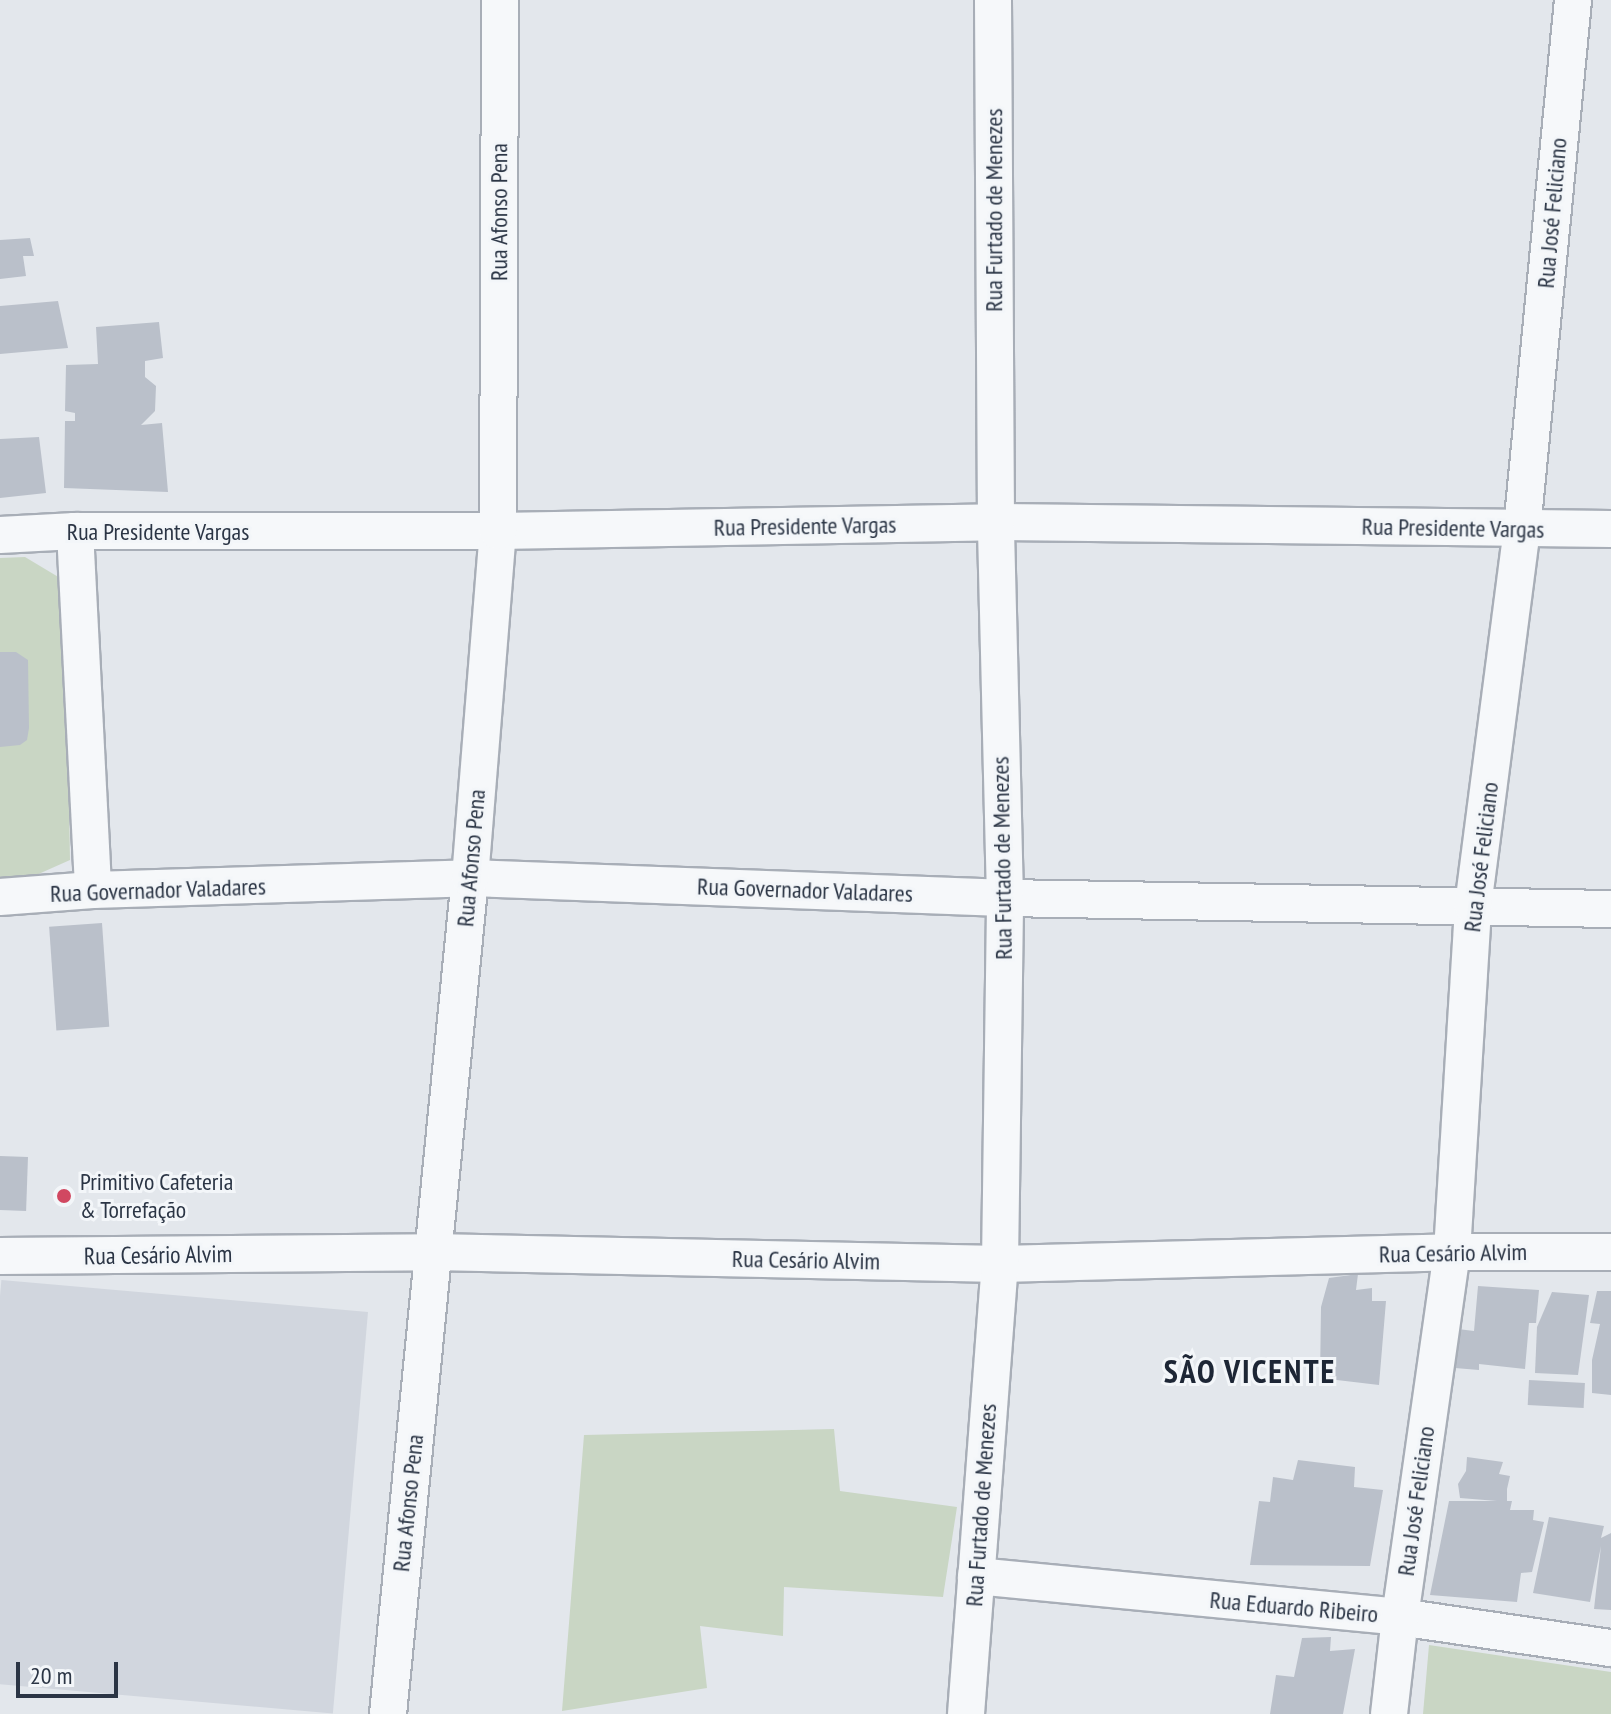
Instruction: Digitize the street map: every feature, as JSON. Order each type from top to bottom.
[{"type":"street","name":"Rua Afonso Pena","points":[[388,1714],[470,878],[498,531],[500,0]]},
{"type":"street","name":"Rua Furtado de Menezes","points":[[966,1714],[1000,1264],[1005,898],[996,522],[993,0]]},
{"type":"street","name":"Rua José Feliciano","points":[[1389,1714],[1452,1252],[1473,906],[1522,529],[1573,0]]},
{"type":"street","name":"Rua Presidente Vargas","points":[[0,535],[75,531],[498,531],[996,522],[1611,529]]},
{"type":"street","points":[[75,531],[93,890]]},
{"type":"street","name":"Rua Governador Valadares","points":[[0,897],[93,890],[470,878],[1005,898],[1611,909]]},
{"type":"street","name":"Rua Cesário Alvim","points":[[0,1256],[433,1252],[1000,1264],[1452,1252],[1611,1252]]},
{"type":"street","name":"Rua Eduardo Ribeiro","points":[[976,1576],[1400,1617],[1611,1648]]},
{"type":"shaded area","points":[[1,1280],[368,1312],[333,1713],[0,1684]]},
{"type":"green space","points":[[25,557],[65,581],[70,860],[34,876],[0,879],[0,558]]},
{"type":"green space","points":[[834,1429],[840,1491],[957,1507],[943,1597],[784,1587],[783,1636],[700,1626],[707,1688],[562,1711],[584,1435]]},
{"type":"green space","points":[[1429,1645],[1611,1672],[1611,1714],[1423,1714]]},
{"type":"building","points":[[30,238],[34,256],[23,256],[26,276],[0,279],[0,240]]},
{"type":"building","points":[[58,301],[68,348],[0,354],[0,306]]},
{"type":"building","points":[[159,322],[163,358],[145,361],[145,377],[156,386],[155,411],[141,425],[162,423],[168,492],[64,488],[65,421],[75,421],[75,413],[65,411],[66,365],[98,364],[96,327]]},
{"type":"building","points":[[39,437],[46,493],[0,498],[0,439]]},
{"type":"building","points":[[0,652],[16,652],[28,660],[29,728],[27,740],[20,745],[0,747]]},
{"type":"building","points":[[102,923],[109,1027],[56,1030],[49,927]]},
{"type":"building","points":[[0,1156],[28,1157],[26,1211],[0,1210]]},
{"type":"building","points":[[1358,1274],[1356,1290],[1372,1288],[1372,1301],[1386,1301],[1379,1385],[1320,1378],[1321,1307],[1329,1278]]},
{"type":"building","points":[[1478,1286],[1539,1290],[1536,1323],[1529,1323],[1525,1369],[1479,1364],[1479,1370],[1455,1368],[1458,1329],[1474,1331]]},
{"type":"building","points":[[1597,1291],[1611,1291],[1611,1395],[1592,1393],[1592,1360],[1600,1324],[1590,1323]]},
{"type":"building","points":[[1552,1292],[1589,1295],[1578,1375],[1535,1373],[1537,1327]]},
{"type":"building","points":[[1529,1380],[1585,1383],[1584,1408],[1528,1405]]},
{"type":"building","points":[[1467,1457],[1503,1462],[1499,1474],[1510,1476],[1507,1501],[1512,1501],[1510,1510],[1534,1510],[1533,1520],[1544,1522],[1532,1572],[1521,1573],[1517,1602],[1430,1595],[1449,1501],[1497,1501],[1460,1498],[1458,1484],[1466,1471]]},
{"type":"building","points":[[1298,1460],[1355,1467],[1354,1487],[1383,1490],[1370,1566],[1250,1565],[1259,1501],[1270,1502],[1273,1477],[1293,1480]]},
{"type":"building","points":[[1549,1517],[1604,1526],[1601,1538],[1611,1533],[1611,1610],[1594,1609],[1601,1546],[1590,1602],[1533,1593]]},
{"type":"building","points":[[1331,1637],[1330,1651],[1355,1649],[1343,1714],[1270,1714],[1276,1675],[1294,1677],[1302,1638]]},
{"type":"place","name":"Primitivo Cafeteria & Torrefação","points":[[64,1196]]},
{"type":"district","name":"SÃO VICENTE","points":[[1250,1371]]}]
